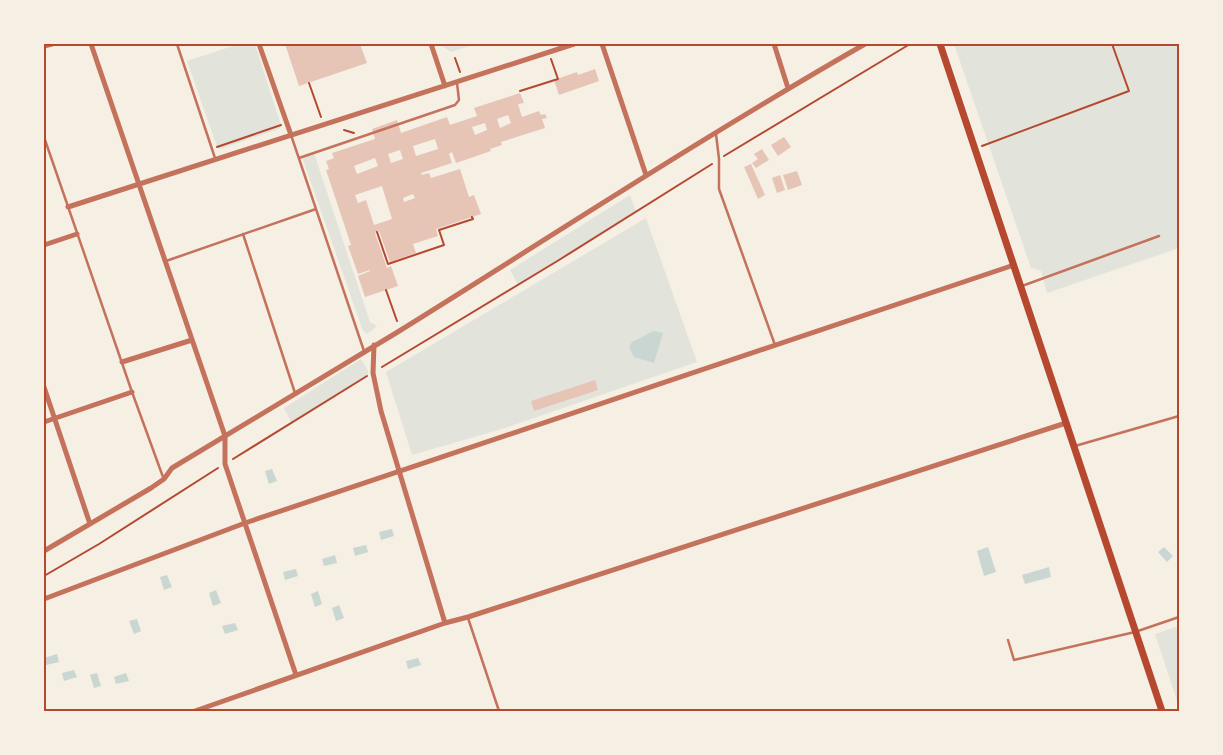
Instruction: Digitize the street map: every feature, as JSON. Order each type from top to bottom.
[{"type":"main road","points":[[940,44],[1162,711]]},
{"type":"street","points":[[44,46],[52,44]]},
{"type":"street","points":[[91,44],[225,436],[226,464],[296,675]]},
{"type":"street","points":[[259,44],[291,134]]},
{"type":"street","points":[[431,44],[445,86]]},
{"type":"street","points":[[68,207],[574,44]]},
{"type":"street","points":[[602,44],[646,175]]},
{"type":"street","points":[[774,44],[788,88]]},
{"type":"street","points":[[44,551],[164,479],[172,468],[374,345],[646,175],[788,88],[865,44]]},
{"type":"street","points":[[44,245],[77,234]]},
{"type":"street","points":[[44,598],[245,524],[398,471],[1014,265]]},
{"type":"street","points":[[122,362],[192,340]]},
{"type":"street","points":[[374,345],[373,372],[381,411],[445,623]]},
{"type":"street","points":[[44,387],[90,524]]},
{"type":"street","points":[[44,422],[132,392]]},
{"type":"street","points":[[195,711],[207,709],[296,675],[445,623],[1066,423]]},
{"type":"lane","points":[[177,44],[215,159]]},
{"type":"lane","points":[[299,158],[455,105],[459,100],[456,82]]},
{"type":"lane","points":[[716,132],[719,159],[719,189],[775,345]]},
{"type":"lane","points":[[291,134],[364,351]]},
{"type":"lane","points":[[44,137],[164,479]]},
{"type":"lane","points":[[165,261],[316,209]]},
{"type":"lane","points":[[243,234],[295,393]]},
{"type":"lane","points":[[1021,286],[1159,236]]},
{"type":"lane","points":[[1074,446],[1179,416]]},
{"type":"lane","points":[[468,617],[499,711]]},
{"type":"lane","points":[[1008,640],[1014,660],[1135,632],[1179,617]]},
{"type":"path","points":[[44,576],[99,544],[373,372],[559,260],[719,159],[910,44]]},
{"type":"path","points":[[975,148],[1129,92],[1112,44]]},
{"type":"path","points":[[520,92],[558,79],[549,52]]},
{"type":"path","points":[[455,58],[462,80]]},
{"type":"path","points":[[309,82],[324,124]]},
{"type":"path","points":[[217,147],[281,125]]},
{"type":"path","points":[[377,232],[388,264],[444,245],[439,230],[473,219],[472,217]]},
{"type":"path","points":[[386,290],[397,322]]},
{"type":"shaded area","points":[[239,44],[255,44],[281,125],[279,129],[220,149],[217,147],[187,61]]},
{"type":"shaded area","points":[[441,44],[476,44],[451,52]]},
{"type":"shaded area","points":[[954,44],[1179,44],[1179,248],[1047,293],[1041,271],[1031,268]]},
{"type":"shaded area","points":[[314,153],[370,322],[377,326],[367,334],[363,331],[302,157]]},
{"type":"shaded area","points":[[630,195],[636,211],[518,285],[510,270]]},
{"type":"shaded area","points":[[646,218],[697,362],[502,429],[412,455],[386,372]]},
{"type":"shaded area","points":[[654,331],[663,333],[654,363],[634,357],[629,347],[632,342]]},
{"type":"shaded area","points":[[361,359],[368,371],[368,376],[291,422],[284,408]]},
{"type":"shaded area","points":[[272,469],[277,481],[269,484],[265,471]]},
{"type":"shaded area","points":[[392,529],[394,536],[381,540],[379,532]]},
{"type":"shaded area","points":[[366,545],[368,552],[355,556],[353,548]]},
{"type":"shaded area","points":[[988,547],[996,572],[984,576],[977,551]]},
{"type":"shaded area","points":[[1164,547],[1173,556],[1167,562],[1158,552]]},
{"type":"shaded area","points":[[335,555],[337,563],[324,566],[322,559]]},
{"type":"shaded area","points":[[1049,567],[1051,577],[1025,584],[1022,575]]},
{"type":"shaded area","points":[[296,569],[298,576],[285,580],[283,572]]},
{"type":"shaded area","points":[[167,575],[172,587],[164,590],[160,577]]},
{"type":"shaded area","points":[[216,590],[221,603],[213,606],[209,593]]},
{"type":"shaded area","points":[[318,591],[322,604],[315,607],[311,594]]},
{"type":"shaded area","points":[[339,605],[344,618],[336,621],[332,608]]},
{"type":"shaded area","points":[[137,619],[141,631],[134,634],[129,621]]},
{"type":"shaded area","points":[[235,623],[238,630],[225,634],[222,626]]},
{"type":"shaded area","points":[[1179,626],[1179,707],[1155,634]]},
{"type":"shaded area","points":[[57,654],[59,662],[46,665],[44,658]]},
{"type":"shaded area","points":[[418,658],[421,665],[408,669],[406,661]]},
{"type":"shaded area","points":[[74,670],[77,677],[64,681],[62,673]]},
{"type":"shaded area","points":[[97,673],[101,686],[94,688],[90,675]]},
{"type":"shaded area","points":[[126,673],[129,681],[116,684],[114,677]]},
{"type":"building","points":[[285,44],[360,44],[367,63],[299,86]]},
{"type":"building","points":[[595,69],[599,81],[559,95],[554,80],[577,72],[578,75]]},
{"type":"building","points":[[520,93],[524,103],[518,104],[522,117],[539,111],[541,115],[545,114],[547,118],[542,119],[545,128],[501,142],[502,145],[490,149],[491,151],[456,163],[452,152],[449,154],[452,163],[421,173],[422,175],[429,173],[431,178],[460,169],[469,197],[474,195],[481,214],[436,229],[438,236],[413,244],[416,253],[390,262],[379,231],[375,233],[387,268],[391,266],[398,286],[365,297],[358,276],[370,270],[358,274],[348,246],[351,245],[326,170],[329,169],[326,161],[334,158],[332,153],[375,139],[372,129],[397,120],[401,133],[447,117],[450,125],[477,116],[474,108]],"holes":[[[508,115],[511,123],[500,128],[497,119]],[[485,123],[487,130],[475,135],[472,127]],[[435,139],[438,149],[416,156],[413,146]],[[400,150],[403,159],[391,163],[388,154]],[[375,158],[378,166],[357,174],[354,166]],[[382,186],[392,219],[374,225],[366,200],[358,203],[355,195]],[[413,194],[415,198],[404,202],[403,198]]]},
{"type":"building","points":[[784,137],[791,147],[778,156],[771,145]]},
{"type":"building","points":[[762,149],[769,160],[756,168],[752,163],[758,159],[754,154]]},
{"type":"building","points":[[751,164],[765,195],[758,199],[744,167]]},
{"type":"building","points":[[797,171],[802,185],[788,190],[783,175]]},
{"type":"building","points":[[780,175],[785,190],[777,193],[772,178]]},
{"type":"building","points":[[595,380],[598,390],[534,411],[531,401]]}]
